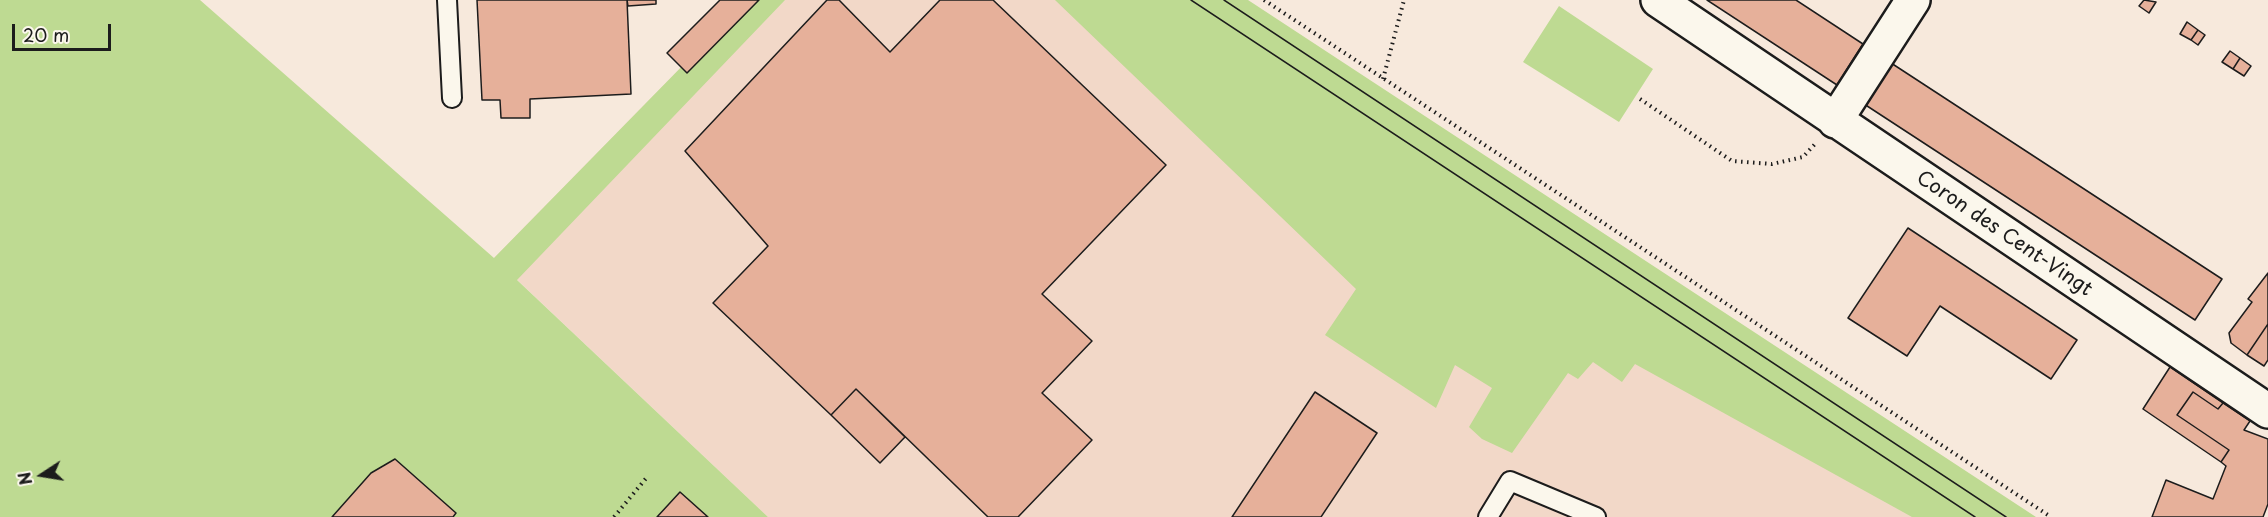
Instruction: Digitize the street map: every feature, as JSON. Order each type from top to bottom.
[{"type":"street","name":"Coron des Cent-Vingt","points":[[1658,0],[2268,411]]},
{"type":"street","points":[[1835,121],[1913,0]]},
{"type":"lane","points":[[447,0],[452,98]]},
{"type":"lane","points":[[1488,517],[1510,481],[1596,517]]},
{"type":"path","points":[[1264,0],[2051,517]]},
{"type":"path","points":[[1383,79],[1404,0]]},
{"type":"path","points":[[1640,99],[1732,161],[1772,164],[1803,157],[1835,121]]},
{"type":"path","points":[[614,517],[648,476]]},
{"type":"shaded area","points":[[747,0],[1164,0],[1934,517],[768,517],[494,258]]},
{"type":"green space","points":[[0,0],[200,0],[494,258],[747,0],[785,0],[517,280],[768,517],[0,517]]},
{"type":"green space","points":[[1055,0],[1248,0],[2036,517],[1912,517],[1635,364],[1622,382],[1593,362],[1578,379],[1568,373],[1512,453],[1482,439],[1469,427],[1492,388],[1455,365],[1436,408],[1325,335],[1356,289]]},
{"type":"green space","points":[[1559,6],[1653,69],[1619,122],[1523,62]]},
{"type":"building","points":[[477,0],[627,0],[631,94],[530,99],[530,118],[501,118],[500,100],[482,100]]},
{"type":"building","points":[[627,0],[656,0],[656,4],[628,6]]},
{"type":"building","points":[[720,0],[759,0],[687,73],[667,53]]},
{"type":"building","points":[[827,0],[839,0],[890,52],[940,0],[993,0],[1166,165],[1042,294],[1092,341],[1042,393],[1092,440],[1018,517],[988,517],[856,389],[831,415],[713,303],[768,246],[685,151]]},
{"type":"building","points":[[1707,0],[1796,0],[1863,44],[1837,85]]},
{"type":"building","points":[[2144,0],[2156,2],[2149,13],[2139,6]]},
{"type":"building","points":[[2187,22],[2198,30],[2191,40],[2180,34]]},
{"type":"building","points":[[2198,30],[2205,35],[2198,45],[2191,40]]},
{"type":"building","points":[[2230,51],[2240,58],[2233,69],[2222,62]]},
{"type":"building","points":[[2240,58],[2251,66],[2244,76],[2233,69]]},
{"type":"building","points":[[1888,61],[2222,279],[2195,320],[1861,102]]},
{"type":"building","points":[[1908,228],[2077,340],[2051,379],[1940,306],[1907,356],[1848,318]]},
{"type":"building","points":[[2268,273],[2268,324],[2247,355],[2231,343],[2229,333],[2252,302],[2248,299]]},
{"type":"building","points":[[2268,324],[2268,360],[2264,366],[2247,355]]},
{"type":"building","points":[[2170,367],[2223,403],[2218,409],[2193,392],[2177,415],[2229,450],[2221,462],[2143,409]]},
{"type":"building","points":[[856,389],[905,437],[880,463],[831,415]]},
{"type":"building","points":[[1315,392],[1377,433],[1321,517],[1232,517]]},
{"type":"building","points":[[2193,392],[2218,409],[2223,403],[2250,421],[2244,430],[2268,439],[2268,504],[2263,517],[2152,517],[2166,480],[2213,499],[2226,466],[2221,462],[2229,450],[2177,415]]},
{"type":"building","points":[[395,459],[456,513],[453,517],[332,517],[371,473]]},
{"type":"building","points":[[680,492],[708,517],[657,517]]},
{"type":"tram line","points":[[1191,0],[1975,517]]},
{"type":"tram line","points":[[1224,0],[2006,517]]}]
